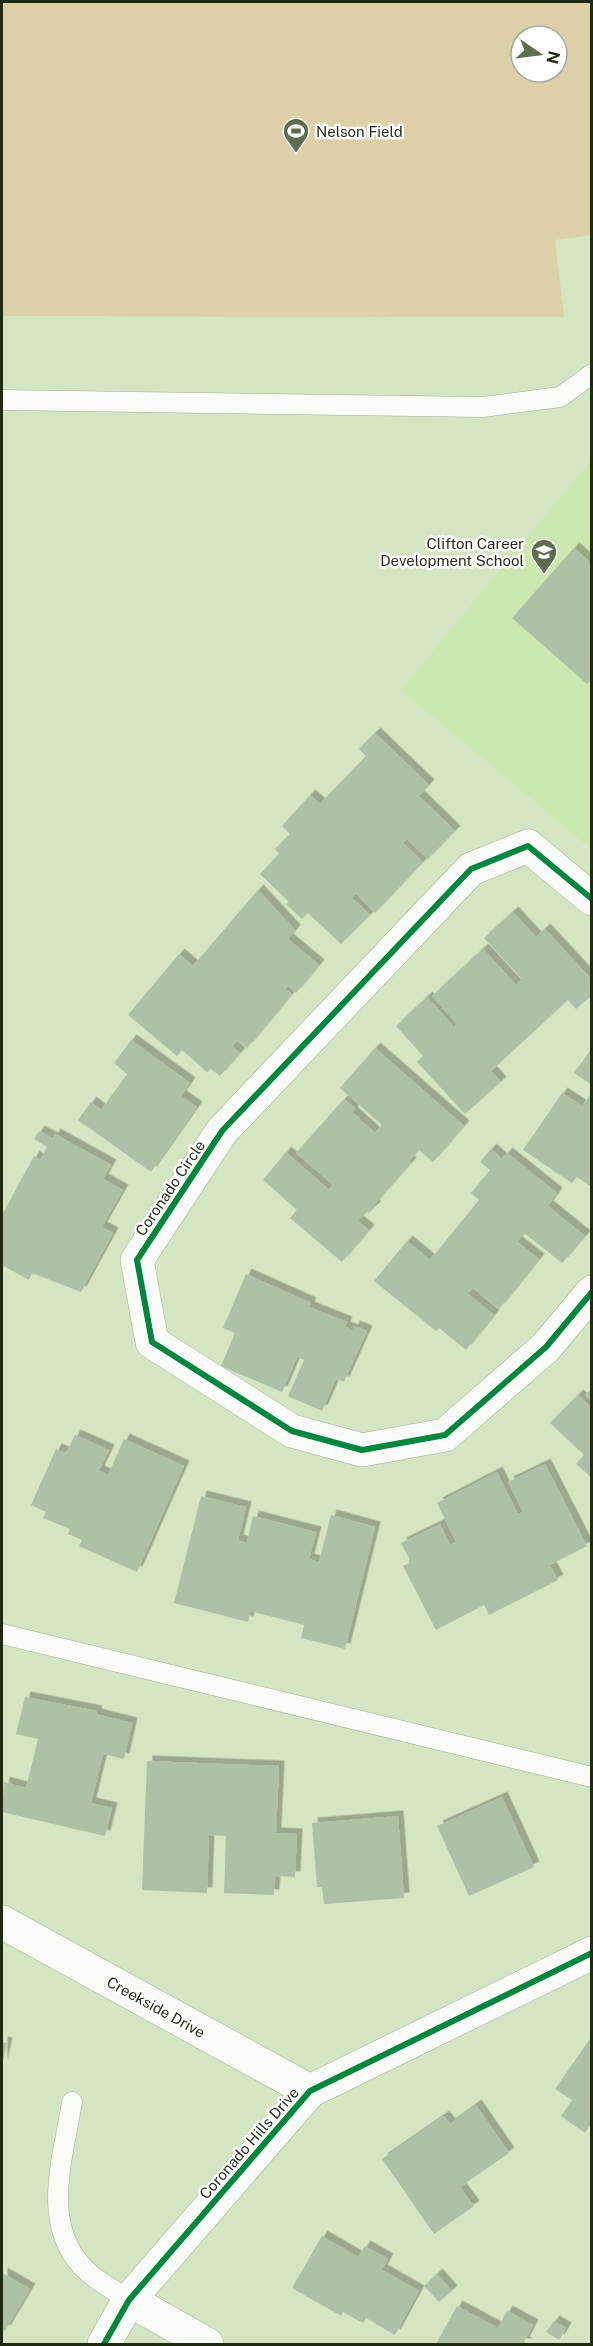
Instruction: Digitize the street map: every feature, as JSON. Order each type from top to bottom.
[{"type":"street","name":"Coronado Circle","points":[[591,899],[528,846],[471,869],[222,1131],[136,1260],[152,1342],[292,1431],[362,1450],[445,1435],[546,1347],[591,1292]]},
{"type":"street","name":"Creekside Drive","points":[[2,1922],[310,2091]]},
{"type":"street","name":"Coronado Hills Drive","points":[[104,2344],[129,2300],[310,2091],[591,1953]]},
{"type":"street","points":[[129,2300],[207,2344]]},
{"type":"lane","points":[[2,400],[483,407],[560,397],[591,374]]},
{"type":"lane","points":[[2,1634],[591,1777]]},
{"type":"lane","points":[[72,2102],[56,2202],[61,2232],[71,2252],[89,2273],[129,2300]]},
{"type":"shaded area","name":"Nelson Field","points":[[2,2],[591,2],[591,235],[555,240],[564,317],[2,316]]},
{"type":"shaded area","name":"Clifton Career Development School","points":[[591,460],[591,849],[401,690]]},
{"type":"building","points":[[574,548],[592,564],[592,679],[587,684],[512,618]]},
{"type":"building","points":[[375,733],[429,785],[419,796],[455,831],[428,859],[407,839],[403,843],[423,862],[375,913],[356,894],[352,898],[370,915],[341,944],[308,913],[302,919],[286,904],[289,902],[260,874],[279,854],[275,849],[290,834],[282,826],[310,795],[320,804],[366,756],[359,749]]},
{"type":"building","points":[[258,890],[295,930],[288,939],[319,965],[296,993],[288,986],[285,989],[292,994],[247,1048],[238,1040],[232,1046],[240,1053],[220,1076],[211,1069],[207,1072],[182,1050],[177,1056],[128,1015],[179,954],[193,966]]},
{"type":"building","points":[[513,912],[536,937],[545,929],[592,980],[592,995],[576,1009],[568,1000],[491,1071],[501,1082],[465,1114],[417,1062],[423,1056],[396,1026],[427,997],[454,1027],[457,1024],[432,996],[483,949],[516,985],[522,979],[484,938]]},
{"type":"building","points":[[131,1040],[190,1083],[181,1096],[197,1107],[151,1172],[78,1120],[91,1102],[101,1110],[127,1074],[114,1063]]},
{"type":"building","points":[[375,1048],[464,1126],[433,1162],[419,1150],[409,1161],[411,1163],[374,1205],[376,1206],[369,1213],[367,1211],[358,1221],[369,1230],[342,1262],[290,1218],[297,1210],[263,1180],[286,1152],[329,1190],[333,1185],[296,1153],[344,1099],[355,1108],[352,1112],[375,1133],[382,1125],[340,1088]]},
{"type":"building","points":[[592,1048],[592,1085],[574,1073]]},
{"type":"building","points":[[592,1092],[592,1187],[577,1177],[572,1183],[523,1150],[562,1093],[582,1106]]},
{"type":"building","points":[[39,1131],[53,1138],[55,1134],[111,1165],[103,1179],[123,1190],[102,1227],[113,1233],[81,1292],[32,1273],[29,1280],[2,1265],[2,1215],[34,1156],[40,1160],[47,1147],[34,1139]]},
{"type":"building","points":[[491,1149],[502,1159],[507,1153],[557,1193],[548,1206],[585,1236],[562,1263],[524,1233],[517,1242],[539,1259],[499,1309],[473,1288],[467,1293],[494,1315],[466,1350],[439,1328],[436,1331],[374,1281],[407,1241],[430,1260],[479,1200],[471,1193],[490,1170],[480,1162]]},
{"type":"building","points":[[246,1274],[311,1303],[309,1307],[347,1322],[345,1327],[353,1330],[354,1326],[367,1331],[344,1382],[336,1379],[322,1411],[288,1396],[304,1360],[297,1357],[282,1392],[221,1366],[235,1333],[223,1328]]},
{"type":"building","points":[[592,1389],[592,1401],[585,1395]]},
{"type":"building","points":[[578,1395],[592,1408],[592,1478],[576,1464],[584,1455],[550,1423]]},
{"type":"building","points":[[75,1435],[109,1450],[99,1471],[108,1475],[124,1439],[184,1466],[137,1572],[79,1546],[82,1540],[68,1534],[70,1529],[43,1518],[46,1512],[31,1505],[56,1449],[66,1453]]},
{"type":"building","points":[[545,1464],[587,1546],[550,1565],[558,1580],[489,1615],[484,1605],[436,1630],[403,1566],[411,1562],[401,1543],[440,1524],[450,1545],[456,1542],[437,1503],[497,1472],[518,1514],[523,1512],[508,1482]]},
{"type":"building","points":[[201,1496],[246,1507],[238,1540],[247,1543],[253,1516],[316,1532],[309,1559],[319,1562],[331,1515],[375,1527],[345,1649],[301,1638],[304,1625],[250,1611],[248,1622],[174,1603]]},
{"type":"building","points":[[25,1697],[97,1711],[96,1714],[132,1723],[124,1759],[103,1754],[91,1803],[112,1808],[105,1836],[2,1812],[4,1782],[26,1788],[38,1739],[16,1734]]},
{"type":"building","points":[[147,1761],[279,1766],[276,1833],[297,1834],[295,1877],[275,1876],[274,1895],[224,1893],[226,1836],[209,1835],[207,1893],[142,1890]]},
{"type":"building","points":[[502,1797],[534,1867],[469,1896],[437,1826]]},
{"type":"building","points":[[398,1816],[404,1898],[324,1904],[322,1887],[317,1887],[312,1823]]},
{"type":"building","points":[[592,2036],[592,2122],[585,2133],[561,2116],[572,2100],[555,2089]]},
{"type":"building","points":[[2,2042],[7,2043],[2,2065]]},
{"type":"building","points":[[476,2105],[509,2153],[460,2187],[474,2206],[434,2234],[382,2159],[444,2116],[450,2124]]},
{"type":"building","points":[[322,2236],[358,2257],[365,2246],[388,2259],[382,2270],[419,2291],[395,2335],[366,2318],[363,2323],[343,2312],[341,2316],[292,2288]]},
{"type":"building","points":[[2,2273],[30,2289],[5,2331],[2,2329]]},
{"type":"building","points":[[437,2274],[452,2291],[439,2302],[424,2286]]},
{"type":"building","points":[[457,2306],[498,2328],[507,2311],[533,2325],[524,2342],[528,2344],[436,2344]]},
{"type":"building","points":[[554,2321],[566,2328],[559,2340],[546,2332]]},
{"type":"cycle path","points":[[592,899],[528,846],[471,869],[222,1131],[137,1260],[152,1342],[292,1431],[362,1450],[445,1435],[546,1347],[592,1292]]},
{"type":"cycle path","points":[[104,2344],[129,2300],[310,2091],[592,1953]]},
{"type":"place","name":"Nelson Field","points":[[296,154]]},
{"type":"place","name":"Clifton Career Development School","points":[[544,575]]}]
